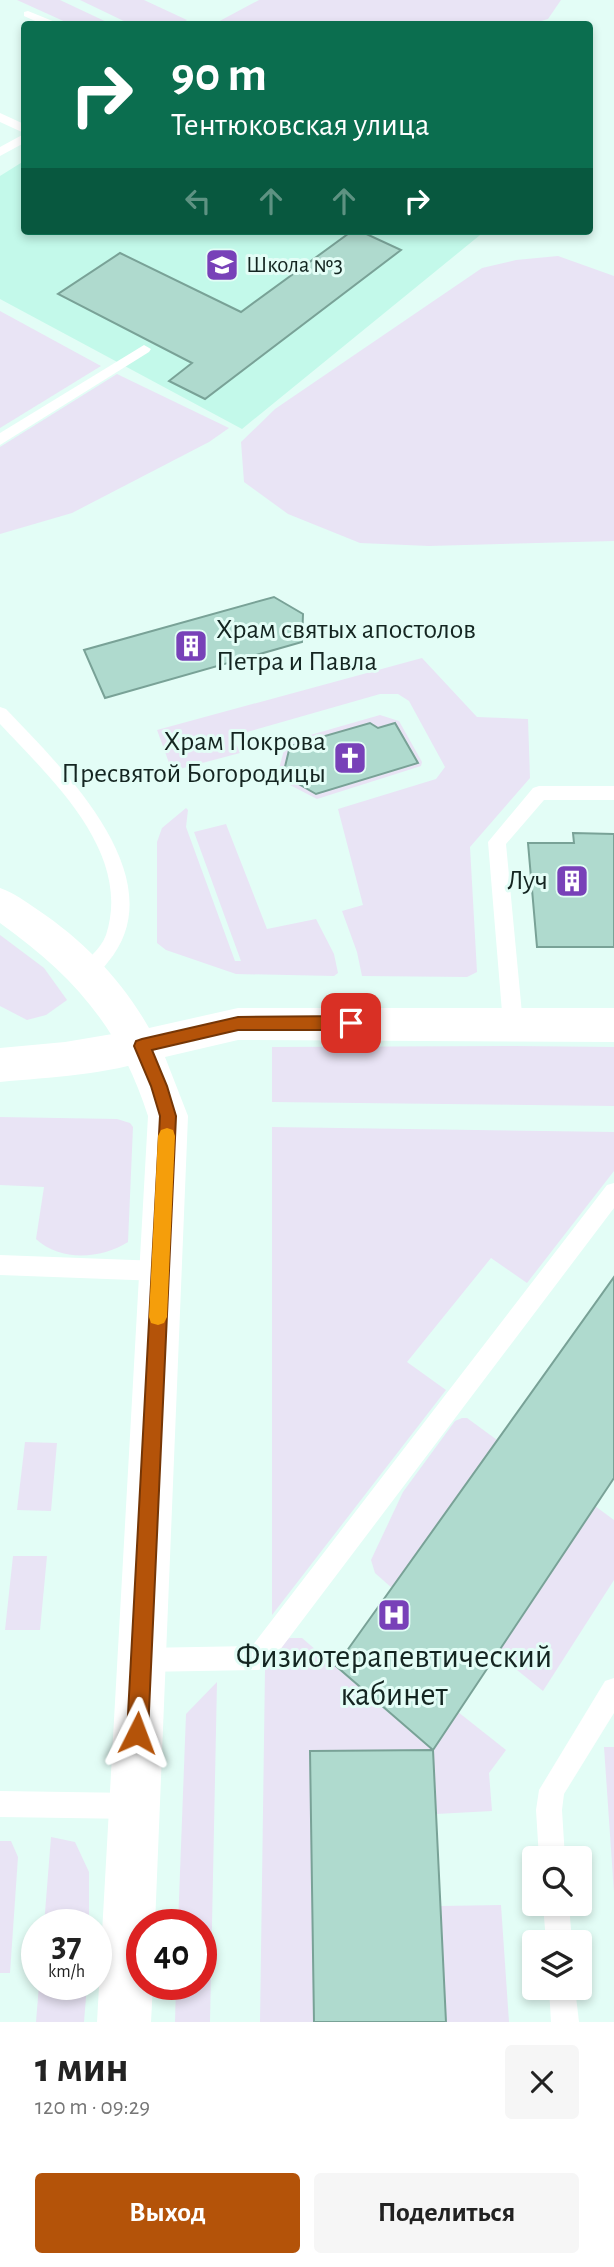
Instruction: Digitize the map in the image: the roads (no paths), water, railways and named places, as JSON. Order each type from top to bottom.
[{"type":"street","points":[[0,903],[65,951],[111,1000],[142,1046],[168,1116],[124,2022]]},
{"type":"street","points":[[0,1065],[65,1059],[142,1046],[238,1024],[614,1025]]},
{"type":"lane","points":[[28,14],[44,21]]},
{"type":"lane","points":[[0,117],[21,128]]},
{"type":"lane","points":[[0,152],[21,140]]},
{"type":"lane","points":[[0,440],[144,349]]},
{"type":"lane","points":[[0,713],[83,806],[103,840],[116,870],[119,902],[114,937],[86,974]]},
{"type":"lane","points":[[513,1024],[497,842],[539,793],[614,793]]},
{"type":"lane","points":[[141,1660],[258,1658],[614,1192]]},
{"type":"lane","points":[[0,1265],[160,1271]]},
{"type":"lane","points":[[551,1846],[549,1810],[552,1790],[614,1690]]},
{"type":"lane","points":[[0,1804],[134,1806]]},
{"type":"lane","points":[[563,2000],[565,2022]]},
{"type":"place","name":"Школа №3","points":[[222,265]]},
{"type":"place","name":"Храм святых апостолов Петра и Павла","points":[[191,646]]},
{"type":"place","name":"Храм Покрова Пресвятой Богородицы","points":[[350,758]]},
{"type":"place","name":"Луч","points":[[572,881]]},
{"type":"place","name":"Физиотерапевтический кабинет","points":[[394,1615]]}]
